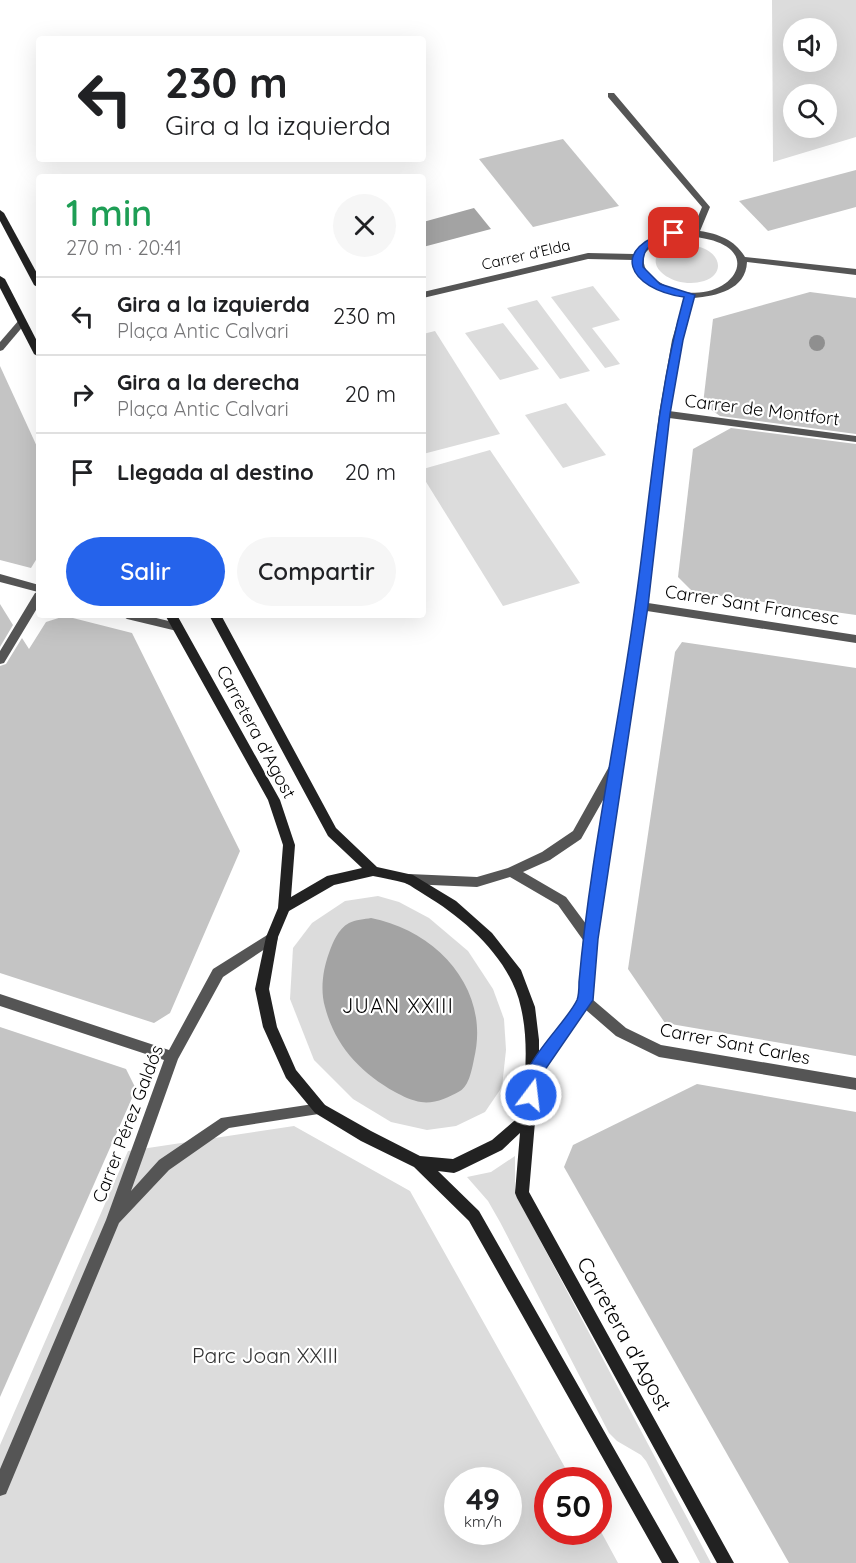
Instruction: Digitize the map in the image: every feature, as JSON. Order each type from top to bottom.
[{"type":"main road","points":[[0,213],[36,279]]},
{"type":"main road","points":[[0,279],[36,348]]},
{"type":"main road","name":"Carretera d'Agost","points":[[172,618],[273,800],[289,845],[284,908],[273,937],[262,989],[270,1027],[291,1074],[320,1109],[366,1137],[419,1162]]},
{"type":"main road","name":"Carretera d'Agost","points":[[216,618],[332,832],[373,871],[409,879],[452,905],[487,937],[516,974],[528,1007],[532,1075],[522,1193],[726,1563]]},
{"type":"main road","points":[[284,908],[331,880],[373,871]]},
{"type":"main road","points":[[419,1162],[454,1166],[497,1145],[529,1116]]},
{"type":"main road","points":[[419,1162],[474,1216],[671,1563]]},
{"type":"street","points":[[611,95],[706,207],[695,233]]},
{"type":"street","points":[[674,233],[695,233],[724,242],[735,250],[741,259],[743,270],[737,281],[709,294],[690,295],[656,286],[645,277],[638,267],[637,257],[643,246],[656,237],[674,233]]},
{"type":"street","name":"Carrer d’Elda","points":[[426,294],[588,256],[637,257]]},
{"type":"street","points":[[741,259],[856,272]]},
{"type":"street","points":[[532,1075],[585,1000],[590,939],[642,606],[664,414],[677,340],[690,295]]},
{"type":"street","points":[[0,348],[22,322]]},
{"type":"street","name":"Carrer de Montfort","points":[[664,414],[856,439]]},
{"type":"street","points":[[0,578],[36,588]]},
{"type":"street","points":[[0,660],[36,601]]},
{"type":"street","name":"Carrer Sant Francesc","points":[[642,606],[856,639]]},
{"type":"street","points":[[140,618],[177,627]]},
{"type":"street","points":[[409,879],[477,882],[511,872],[546,856],[578,835],[618,760]]},
{"type":"street","points":[[511,872],[562,901],[590,939]]},
{"type":"street","name":"Carrer Pérez Galdós","points":[[0,1488],[113,1220],[172,1057],[218,973],[273,937]]},
{"type":"street","points":[[0,1000],[172,1057]]},
{"type":"street","name":"Carrer Sant Carles","points":[[585,1000],[621,1032],[659,1051],[856,1084]]},
{"type":"street","name":"Carrer Pérez Galdós","points":[[113,1220],[165,1165],[226,1122],[320,1109]]},
{"type":"green space","points":[[772,0],[856,0],[856,137],[773,162]]},
{"type":"green space","points":[[682,244],[711,252],[718,266],[715,275],[704,281],[691,283],[678,281],[659,270],[656,263],[658,255],[666,249]]},
{"type":"green space","points":[[593,286],[620,320],[592,328],[620,364],[605,368],[551,297]]},
{"type":"green space","points":[[537,300],[590,371],[560,379],[507,308]]},
{"type":"green space","points":[[503,323],[539,369],[500,380],[465,333]]},
{"type":"green space","points":[[435,331],[500,434],[426,453],[426,333]]},
{"type":"green space","points":[[566,403],[606,455],[563,468],[525,415]]},
{"type":"green space","points":[[490,450],[580,583],[503,606],[426,482],[426,468]]},
{"type":"green space","points":[[378,896],[399,902],[429,918],[468,951],[493,989],[504,1019],[506,1050],[502,1087],[485,1112],[456,1126],[427,1130],[391,1122],[353,1099],[314,1060],[290,999],[293,948],[312,923],[345,901]]},
{"type":"green space","name":"Parc Joan XXIII","points":[[294,1126],[410,1191],[565,1467],[534,1467],[534,1545],[608,1545],[618,1563],[0,1563],[0,1445],[128,1151]]},
{"type":"green space","points":[[515,1156],[515,1188],[524,1210],[711,1563],[700,1563],[646,1461],[609,1433],[500,1222],[488,1201],[467,1177],[491,1172]]},
{"type":"shaded area","points":[[474,208],[491,229],[426,246],[426,221]]},
{"type":"shaded area","points":[[371,918],[395,925],[417,936],[437,950],[454,967],[466,987],[474,1009],[477,1033],[474,1059],[466,1085],[446,1098],[431,1102],[418,1101],[401,1095],[383,1084],[351,1057],[329,1021],[322,987],[325,966],[332,945],[339,932],[349,923]]},
{"type":"building","points":[[563,139],[619,206],[533,227],[479,159]]},
{"type":"building","points":[[856,170],[856,207],[768,231],[739,201]]},
{"type":"building","points":[[810,292],[856,298],[856,434],[720,416],[703,404],[713,319]]},
{"type":"building","points":[[0,366],[36,444],[36,560],[31,568],[0,560]]},
{"type":"building","points":[[731,428],[856,444],[856,615],[693,592],[678,577],[693,449]]},
{"type":"building","points":[[0,604],[13,625],[0,647]]},
{"type":"building","points":[[59,618],[73,618],[132,633],[240,851],[170,1013],[154,1023],[0,973],[0,666],[6,664],[22,638],[29,649],[46,622]]},
{"type":"building","points":[[682,642],[856,668],[856,1056],[665,1023],[628,969],[675,652]]},
{"type":"building","points":[[0,1027],[126,1069],[136,1089],[0,1397]]},
{"type":"building","points":[[697,1084],[856,1112],[856,1563],[789,1563],[564,1167],[573,1145]]},
{"type":"district","name":"JUAN XXIII","points":[[398,1006]]},
{"type":"route","points":[[531,1095],[532,1075],[585,1000],[590,939],[642,606],[664,414],[677,340],[690,295],[656,286],[638,267],[637,257],[643,246],[656,237],[674,233]]}]
